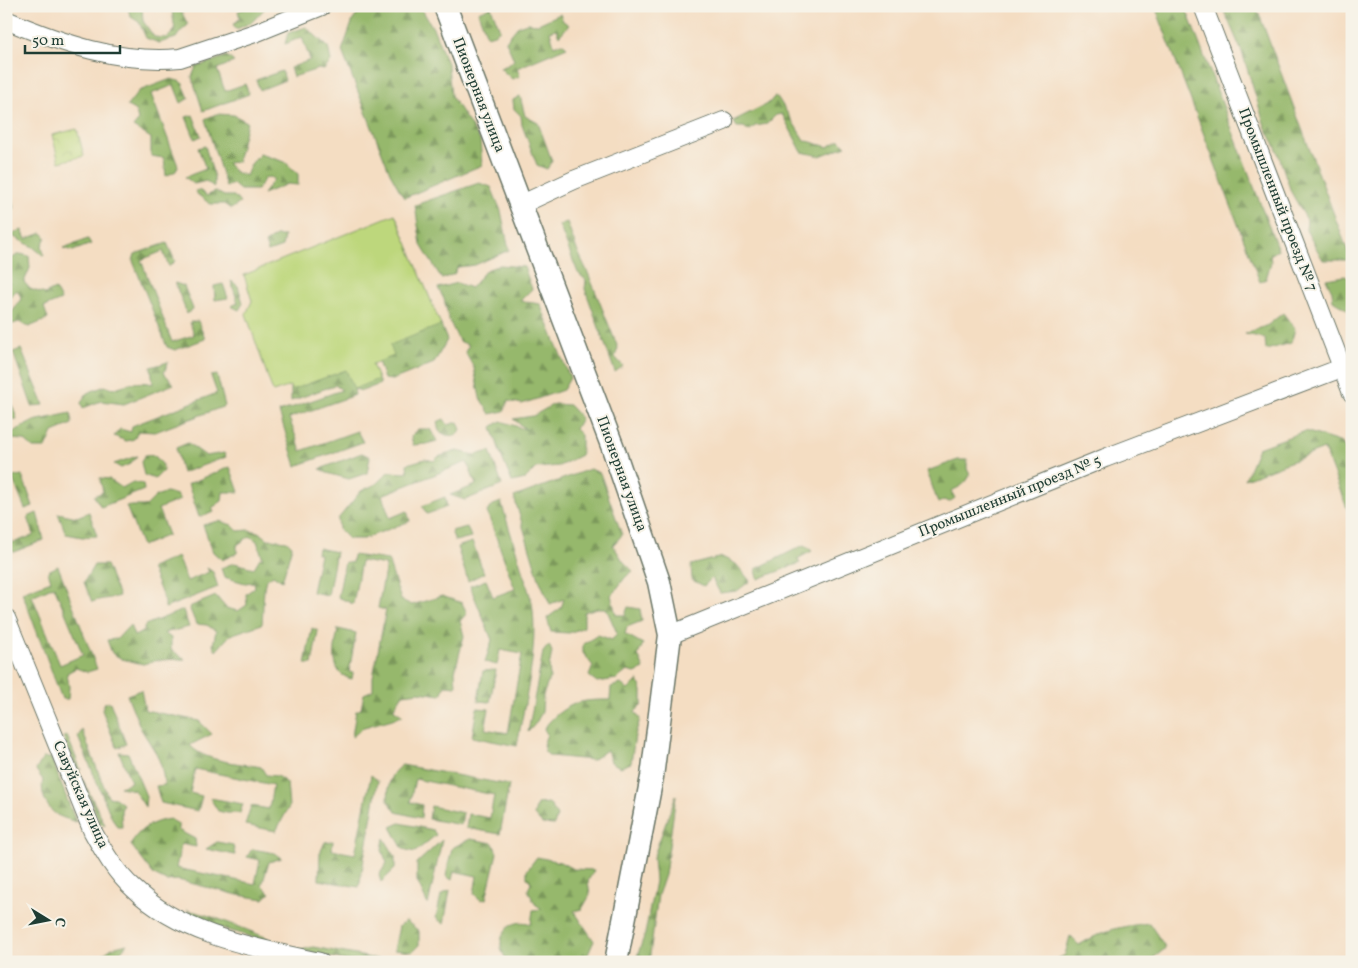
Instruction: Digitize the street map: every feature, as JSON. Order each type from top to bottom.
[{"type":"main road","name":"Пионерная улица","points":[[444,6],[613,448],[659,582],[670,635],[652,777],[616,962]]},
{"type":"street","points":[[6,20],[41,34],[106,54],[132,58],[171,59],[180,58],[255,33],[322,6]]},
{"type":"street","name":"Промышленный проезд № 7","points":[[1203,6],[1347,366],[1352,393]]},
{"type":"street","points":[[520,206],[574,180],[724,121]]},
{"type":"street","name":"Промышленный проезд № 5","points":[[670,635],[1105,458],[1347,366]]},
{"type":"street","name":"Савуйская улица","points":[[6,618],[93,832],[105,854],[132,888],[164,912],[188,925],[258,948],[320,962]]},
{"type":"green space","points":[[127,6],[142,8],[143,21],[154,37],[167,38],[175,30],[172,11],[181,11],[188,25],[176,38],[159,43],[146,38],[139,22],[131,17]]},
{"type":"green space","points":[[251,6],[267,6],[252,22],[237,29],[233,25],[240,18],[238,11]]},
{"type":"green space","points":[[364,6],[420,6],[434,30],[448,66],[451,96],[480,140],[482,165],[404,198],[390,173],[342,51],[353,20]]},
{"type":"green space","points":[[1155,6],[1185,6],[1278,250],[1270,255],[1271,262],[1266,279],[1260,282]]},
{"type":"green space","points":[[1222,6],[1256,6],[1351,260],[1323,260],[1306,230],[1307,220],[1291,192],[1276,147],[1265,126],[1242,52]]},
{"type":"green space","points":[[491,7],[500,30],[487,36],[478,12]]},
{"type":"green space","points":[[560,14],[563,21],[569,25],[559,36],[556,29],[550,31],[554,46],[562,43],[567,47],[517,68],[520,76],[512,79],[500,68],[514,60],[506,41],[518,26],[527,23],[538,24]]},
{"type":"green space","points":[[306,27],[328,47],[331,61],[324,70],[318,69],[293,77],[290,68],[310,60],[302,37],[285,44],[288,33]]},
{"type":"green space","points":[[227,56],[234,62],[217,69],[225,91],[245,84],[249,94],[203,111],[192,77],[196,67]]},
{"type":"green space","points":[[282,71],[285,80],[260,90],[256,80]]},
{"type":"green space","points":[[171,79],[182,82],[189,98],[181,103],[174,85],[151,94],[178,166],[176,171],[166,176],[164,158],[151,156],[151,138],[133,127],[138,121],[136,111],[127,106],[139,91]]},
{"type":"green space","points":[[520,96],[525,116],[538,123],[552,161],[547,169],[537,165],[522,125],[521,116],[514,109],[513,100]]},
{"type":"green space","points":[[774,97],[778,98],[804,140],[828,147],[840,140],[846,146],[820,156],[802,152],[782,114],[776,115],[767,124],[755,126],[749,131],[744,127],[737,127],[733,121],[769,103]]},
{"type":"green space","points":[[216,114],[234,115],[247,122],[237,162],[227,163],[235,172],[246,176],[251,164],[260,154],[285,162],[298,174],[298,185],[287,184],[263,194],[274,179],[270,177],[265,178],[257,190],[240,190],[233,184],[226,187],[205,119]]},
{"type":"green space","points":[[193,115],[201,136],[195,139],[186,117]]},
{"type":"green space","points":[[77,129],[84,156],[59,162],[52,135]]},
{"type":"green space","points":[[205,146],[214,176],[214,187],[206,181],[194,184],[185,177],[206,169],[198,148]]},
{"type":"green space","points":[[479,183],[491,187],[501,211],[509,250],[475,265],[458,267],[454,274],[442,279],[421,245],[415,205]]},
{"type":"green space","points":[[199,190],[207,196],[215,191],[224,196],[234,196],[240,203],[231,209],[224,204],[210,204],[195,191]]},
{"type":"green space","points":[[6,193],[10,194],[14,209],[11,213],[6,212]]},
{"type":"green space","points":[[395,214],[447,340],[434,363],[392,380],[384,379],[376,355]]},
{"type":"green space","points":[[395,214],[441,325],[390,345],[394,356],[372,364],[378,379],[354,389],[346,370],[291,390],[290,386],[273,392],[246,314],[252,301],[244,275]]},
{"type":"green space","points":[[567,222],[618,348],[615,357],[623,366],[615,372],[585,289],[586,280],[578,273],[559,225]]},
{"type":"green space","points":[[22,230],[26,239],[42,233],[46,237],[42,245],[44,256],[33,247],[10,235]]},
{"type":"green space","points":[[276,236],[284,236],[282,247],[268,252],[265,243]]},
{"type":"green space","points":[[88,239],[91,244],[73,251],[63,248]]},
{"type":"green space","points":[[167,243],[175,261],[169,267],[163,251],[141,260],[172,342],[194,335],[190,322],[198,321],[205,339],[175,350],[167,347],[133,261],[135,254]]},
{"type":"green space","points":[[20,254],[29,256],[30,268],[24,282],[30,289],[45,294],[55,289],[61,300],[44,307],[48,319],[29,327],[19,322],[6,326],[6,317],[22,299],[17,290],[6,301],[6,279],[11,274],[10,259]]},
{"type":"green space","points":[[500,265],[524,267],[532,289],[520,301],[540,304],[570,378],[563,390],[522,404],[508,401],[504,411],[490,414],[480,398],[474,368],[465,352],[469,345],[459,341],[449,320],[444,299],[438,288],[457,283],[471,288],[486,270]]},
{"type":"green space","points":[[1345,276],[1352,280],[1352,313],[1333,300],[1332,291],[1326,279]]},
{"type":"green space","points":[[231,281],[238,286],[243,303],[239,310],[231,306],[238,303]]},
{"type":"green space","points":[[175,283],[184,286],[193,309],[187,314]]},
{"type":"green space","points":[[223,284],[228,298],[215,300],[214,286]]},
{"type":"green space","points":[[1283,313],[1295,329],[1291,343],[1266,350],[1265,338],[1245,334],[1268,325]]},
{"type":"green space","points":[[21,349],[44,405],[32,406],[13,352]]},
{"type":"green space","points":[[168,362],[164,373],[174,384],[124,404],[101,401],[83,408],[81,403],[87,393],[105,386],[113,389],[133,383],[153,384],[151,367]]},
{"type":"green space","points":[[371,364],[380,384],[362,391],[354,389],[355,395],[289,418],[301,451],[357,431],[363,442],[296,466],[279,412],[342,390],[335,385],[291,401],[291,390],[346,370]]},
{"type":"green space","points":[[217,375],[225,406],[155,432],[138,431],[134,439],[126,441],[114,436],[120,429],[131,432],[132,426],[217,393],[211,376]]},
{"type":"green space","points":[[6,388],[17,419],[6,420]]},
{"type":"green space","points":[[554,404],[569,405],[581,418],[575,429],[581,435],[581,455],[559,466],[536,468],[525,479],[512,482],[492,427],[501,421],[527,430],[513,419],[533,416]]},
{"type":"green space","points":[[71,413],[72,424],[53,432],[46,448],[33,448],[24,440],[11,439],[9,434],[34,421]]},
{"type":"green space","points":[[444,419],[448,425],[458,422],[461,430],[455,436],[446,435],[439,431],[437,422]]},
{"type":"green space","points":[[418,429],[430,429],[437,441],[413,445],[411,436]]},
{"type":"green space","points":[[1305,431],[1342,443],[1352,463],[1352,521],[1324,449],[1245,479],[1258,448]]},
{"type":"green space","points":[[188,443],[206,456],[224,453],[226,457],[182,473],[176,448]]},
{"type":"green space","points":[[457,451],[475,455],[490,451],[502,485],[465,500],[450,495],[476,485],[467,462],[382,495],[390,518],[407,511],[410,521],[363,539],[348,539],[339,529],[338,519],[361,491],[376,484],[388,472],[408,473],[407,464],[425,459],[434,461],[438,457]]},
{"type":"green space","points":[[362,453],[370,457],[367,473],[349,479],[320,469]]},
{"type":"green space","points":[[145,455],[155,456],[162,464],[163,471],[155,479],[144,475],[141,462]]},
{"type":"green space","points":[[137,456],[130,464],[121,468],[114,464]]},
{"type":"green space","points":[[958,460],[967,460],[967,469],[970,475],[967,481],[951,491],[955,498],[949,502],[944,500],[938,503],[927,471]]},
{"type":"green space","points":[[230,467],[239,492],[223,492],[222,501],[212,508],[214,512],[199,517],[188,484]]},
{"type":"green space","points":[[590,469],[600,473],[622,535],[613,545],[623,561],[633,571],[611,595],[616,615],[625,615],[628,607],[640,609],[642,621],[627,627],[625,634],[643,644],[638,655],[644,669],[635,673],[627,671],[617,679],[597,682],[589,676],[593,666],[583,653],[583,644],[598,635],[612,640],[617,633],[606,608],[597,608],[584,612],[584,627],[569,633],[551,632],[547,618],[561,608],[564,599],[550,604],[539,579],[514,497]]},
{"type":"green space","points":[[22,475],[33,506],[25,509],[12,477]]},
{"type":"green space","points":[[100,478],[109,479],[122,488],[133,482],[143,484],[144,490],[101,507],[94,496],[103,492]]},
{"type":"green space","points":[[166,492],[177,495],[180,500],[158,509],[168,535],[142,546],[126,506],[146,506],[155,497]]},
{"type":"green space","points":[[445,497],[447,507],[427,514],[422,506]]},
{"type":"green space","points":[[501,502],[532,602],[534,620],[530,674],[517,746],[472,737],[477,708],[489,709],[485,729],[508,733],[522,654],[500,650],[497,665],[485,662],[492,640],[470,586],[486,580],[493,597],[515,589],[487,512],[491,506]]},
{"type":"green space","points":[[89,512],[97,536],[82,537],[66,534],[58,513],[77,517]]},
{"type":"green space","points":[[37,513],[44,540],[14,552],[6,548],[6,527],[13,543],[34,535],[28,517]]},
{"type":"green space","points":[[219,521],[232,525],[238,531],[249,530],[259,532],[268,539],[287,541],[292,546],[282,581],[273,575],[266,580],[262,624],[230,635],[216,651],[213,645],[216,631],[207,625],[196,624],[189,607],[216,596],[226,608],[238,611],[247,605],[246,594],[255,587],[254,582],[245,583],[224,577],[221,568],[234,563],[254,568],[260,558],[263,559],[257,541],[250,536],[237,545],[237,553],[222,560],[213,552],[203,525]]},
{"type":"green space","points":[[467,527],[471,537],[455,541],[451,531]]},
{"type":"green space","points":[[472,542],[484,573],[468,581],[457,547]]},
{"type":"green space","points":[[804,545],[812,551],[797,559],[800,563],[758,579],[756,569]]},
{"type":"green space","points":[[318,548],[336,552],[328,595],[312,592],[320,554],[317,553]]},
{"type":"green space","points":[[353,555],[388,560],[401,600],[412,605],[442,596],[462,603],[467,613],[460,621],[464,636],[455,671],[456,686],[445,685],[441,695],[419,692],[403,694],[393,709],[403,716],[364,727],[352,737],[356,711],[361,709],[364,694],[373,690],[373,677],[386,610],[378,608],[386,565],[361,561],[353,604],[338,597],[345,562],[352,563]]},
{"type":"green space","points":[[177,557],[187,581],[209,572],[207,568],[213,572],[218,587],[165,608],[165,602],[151,568]]},
{"type":"green space","points":[[722,557],[736,564],[750,581],[737,591],[720,593],[712,578],[704,586],[692,580],[691,565]]},
{"type":"green space","points":[[94,565],[106,565],[119,596],[92,602],[84,582]]},
{"type":"green space","points":[[58,566],[97,669],[87,672],[76,668],[67,673],[68,699],[62,699],[22,592],[51,581],[48,571]],"holes":[[[54,586],[83,655],[60,665],[32,596]]]},
{"type":"green space","points":[[183,610],[189,627],[164,633],[171,638],[171,650],[185,659],[159,660],[143,664],[122,659],[112,653],[107,640],[117,639],[130,625],[134,636],[143,632],[145,625]]},
{"type":"green space","points":[[312,628],[318,631],[312,664],[305,664]]},
{"type":"green space","points":[[338,629],[356,633],[349,672],[353,673],[352,679],[339,672],[336,666],[335,651]]},
{"type":"green space","points":[[549,645],[552,652],[549,667],[550,677],[543,695],[542,712],[528,732],[543,652]]},
{"type":"green space","points":[[496,670],[490,702],[478,701],[483,671]]},
{"type":"green space","points":[[638,680],[642,691],[642,705],[635,712],[640,719],[635,735],[631,763],[620,767],[611,762],[607,750],[592,760],[550,756],[545,752],[543,745],[547,734],[544,729],[556,715],[567,707],[580,702],[610,700],[611,687],[621,684],[628,690]]},
{"type":"green space","points":[[141,690],[145,710],[199,721],[212,734],[190,745],[196,751],[233,763],[261,767],[266,775],[277,776],[287,783],[289,807],[276,831],[245,825],[251,806],[269,809],[273,785],[195,769],[190,793],[202,796],[198,811],[161,803],[156,786],[165,785],[161,765],[141,729],[127,695]]},
{"type":"green space","points":[[110,702],[126,744],[117,748],[102,710],[104,703]]},
{"type":"green space","points":[[82,730],[108,797],[115,798],[123,804],[121,811],[122,827],[117,827],[111,816],[78,737]]},
{"type":"green space","points":[[67,736],[81,770],[77,768],[63,737]]},
{"type":"green space","points":[[119,752],[128,753],[146,796],[145,807],[134,790],[120,787],[131,782]]},
{"type":"green space","points":[[43,758],[51,758],[76,822],[57,815],[47,804],[42,790],[43,780],[36,770]]},
{"type":"green space","points":[[402,765],[509,785],[500,834],[466,828],[468,814],[490,818],[494,795],[415,779],[410,802],[422,805],[421,818],[396,812],[388,800],[389,785],[394,772]]},
{"type":"green space","points":[[371,775],[378,781],[359,887],[319,880],[320,853],[325,842],[333,841],[332,850],[355,854]]},
{"type":"green space","points":[[83,780],[105,825],[100,824]]},
{"type":"green space","points":[[676,795],[665,875],[658,895],[649,962],[635,962],[645,934],[655,881],[653,858]]},
{"type":"green space","points":[[210,798],[243,804],[240,813],[218,811]]},
{"type":"green space","points":[[549,803],[557,816],[554,825],[542,824],[534,815],[537,804]]},
{"type":"green space","points":[[431,806],[463,813],[461,825],[429,819]]},
{"type":"green space","points":[[170,819],[178,824],[178,830],[195,839],[196,847],[181,844],[176,868],[255,884],[260,860],[247,857],[252,849],[275,853],[282,858],[269,862],[262,885],[270,893],[264,899],[238,895],[178,880],[166,881],[154,875],[131,845],[137,834],[142,830],[158,822]]},
{"type":"green space","points":[[400,823],[433,830],[436,835],[415,852],[403,849],[391,827]]},
{"type":"green space","points":[[384,838],[395,856],[395,869],[381,882],[379,875],[387,863],[382,850]]},
{"type":"green space","points":[[470,839],[493,843],[497,853],[486,899],[481,900],[474,894],[477,876],[454,871],[452,880],[446,876],[452,848]]},
{"type":"green space","points":[[442,840],[428,905],[417,881],[417,863]]},
{"type":"green space","points":[[217,842],[233,845],[235,855],[206,849]]},
{"type":"green space","points":[[537,857],[560,862],[573,869],[594,870],[588,881],[590,895],[582,909],[574,911],[594,941],[588,954],[589,962],[507,961],[503,954],[501,940],[506,930],[514,924],[531,924],[533,910],[542,909],[535,904],[528,890],[531,882],[527,878],[527,870]]},
{"type":"green space","points":[[450,890],[444,924],[436,918],[441,895]]},
{"type":"green space","points":[[187,910],[218,919],[268,938],[262,940],[211,925]]},
{"type":"green space","points":[[406,921],[419,931],[419,945],[412,952],[394,950],[399,926]]},
{"type":"green space","points":[[1149,923],[1166,948],[1152,959],[1158,962],[1051,962],[1065,955],[1070,936],[1079,945],[1097,935],[1112,930]]},
{"type":"green space","points":[[127,944],[112,962],[92,962],[112,948]]},
{"type":"green space","points":[[313,947],[393,962],[351,962],[301,950]]}]
